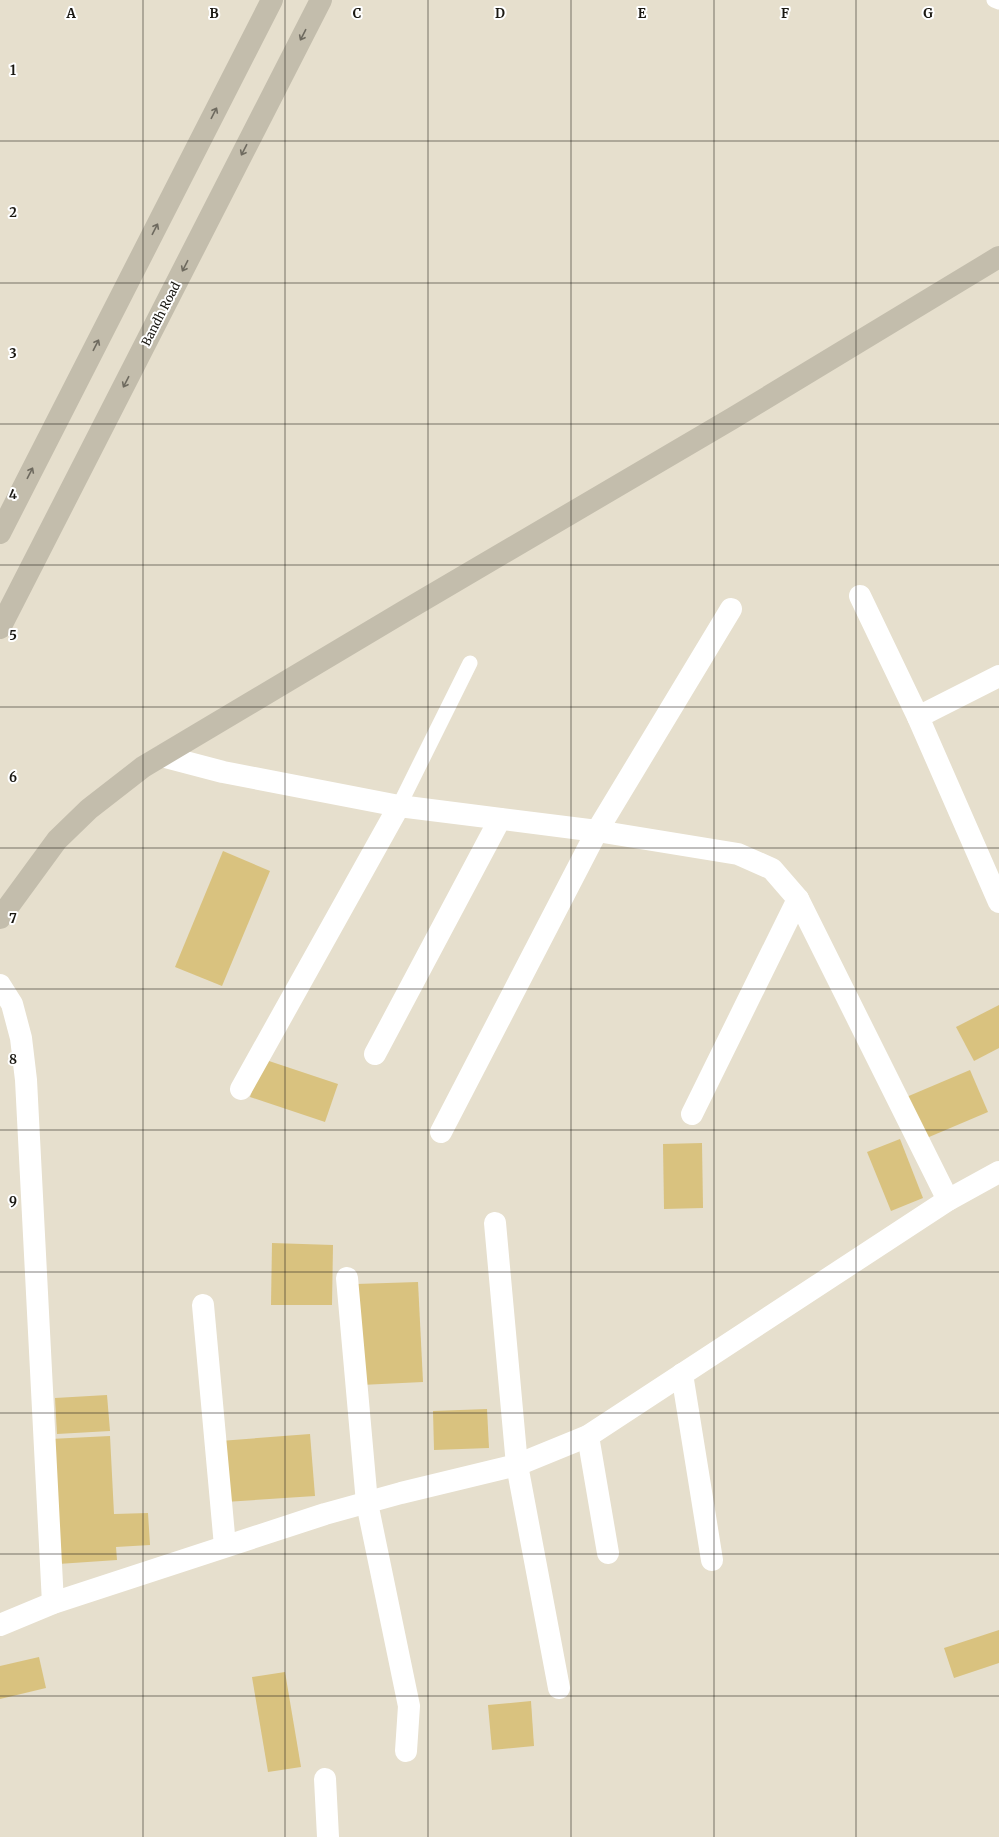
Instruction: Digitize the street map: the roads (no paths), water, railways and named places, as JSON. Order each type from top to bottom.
[{"type":"main road","points":[[0,533],[272,0]]},
{"type":"main road","name":"Bandh Road","points":[[0,628],[321,0]]},
{"type":"main road","points":[[0,918],[56,840],[89,809],[143,767],[733,418],[999,257]]},
{"type":"street","points":[[860,596],[918,717],[999,902]]},
{"type":"street","points":[[441,1132],[597,831],[731,609]]},
{"type":"street","points":[[918,717],[999,676]]},
{"type":"street","points":[[162,756],[223,772],[399,806],[597,831],[738,854],[772,868],[798,899],[948,1200]]},
{"type":"street","points":[[241,1089],[399,806]]},
{"type":"street","points":[[375,1054],[500,819]]},
{"type":"street","points":[[692,1114],[798,899]]},
{"type":"street","points":[[0,985],[12,1004],[21,1038],[26,1080],[53,1603]]},
{"type":"street","points":[[0,1625],[53,1603],[225,1546],[325,1514],[517,1464],[588,1436],[948,1200],[999,1172]]},
{"type":"street","points":[[495,1223],[517,1464],[559,1688]]},
{"type":"street","points":[[347,1278],[367,1503],[409,1706],[406,1751]]},
{"type":"street","points":[[203,1305],[225,1546]]},
{"type":"street","points":[[682,1374],[712,1560]]},
{"type":"street","points":[[588,1436],[608,1553]]},
{"type":"street","points":[[325,1778],[328,1837]]},
{"type":"lane","points":[[994,0],[999,2]]},
{"type":"lane","points":[[399,806],[470,663]]}]
